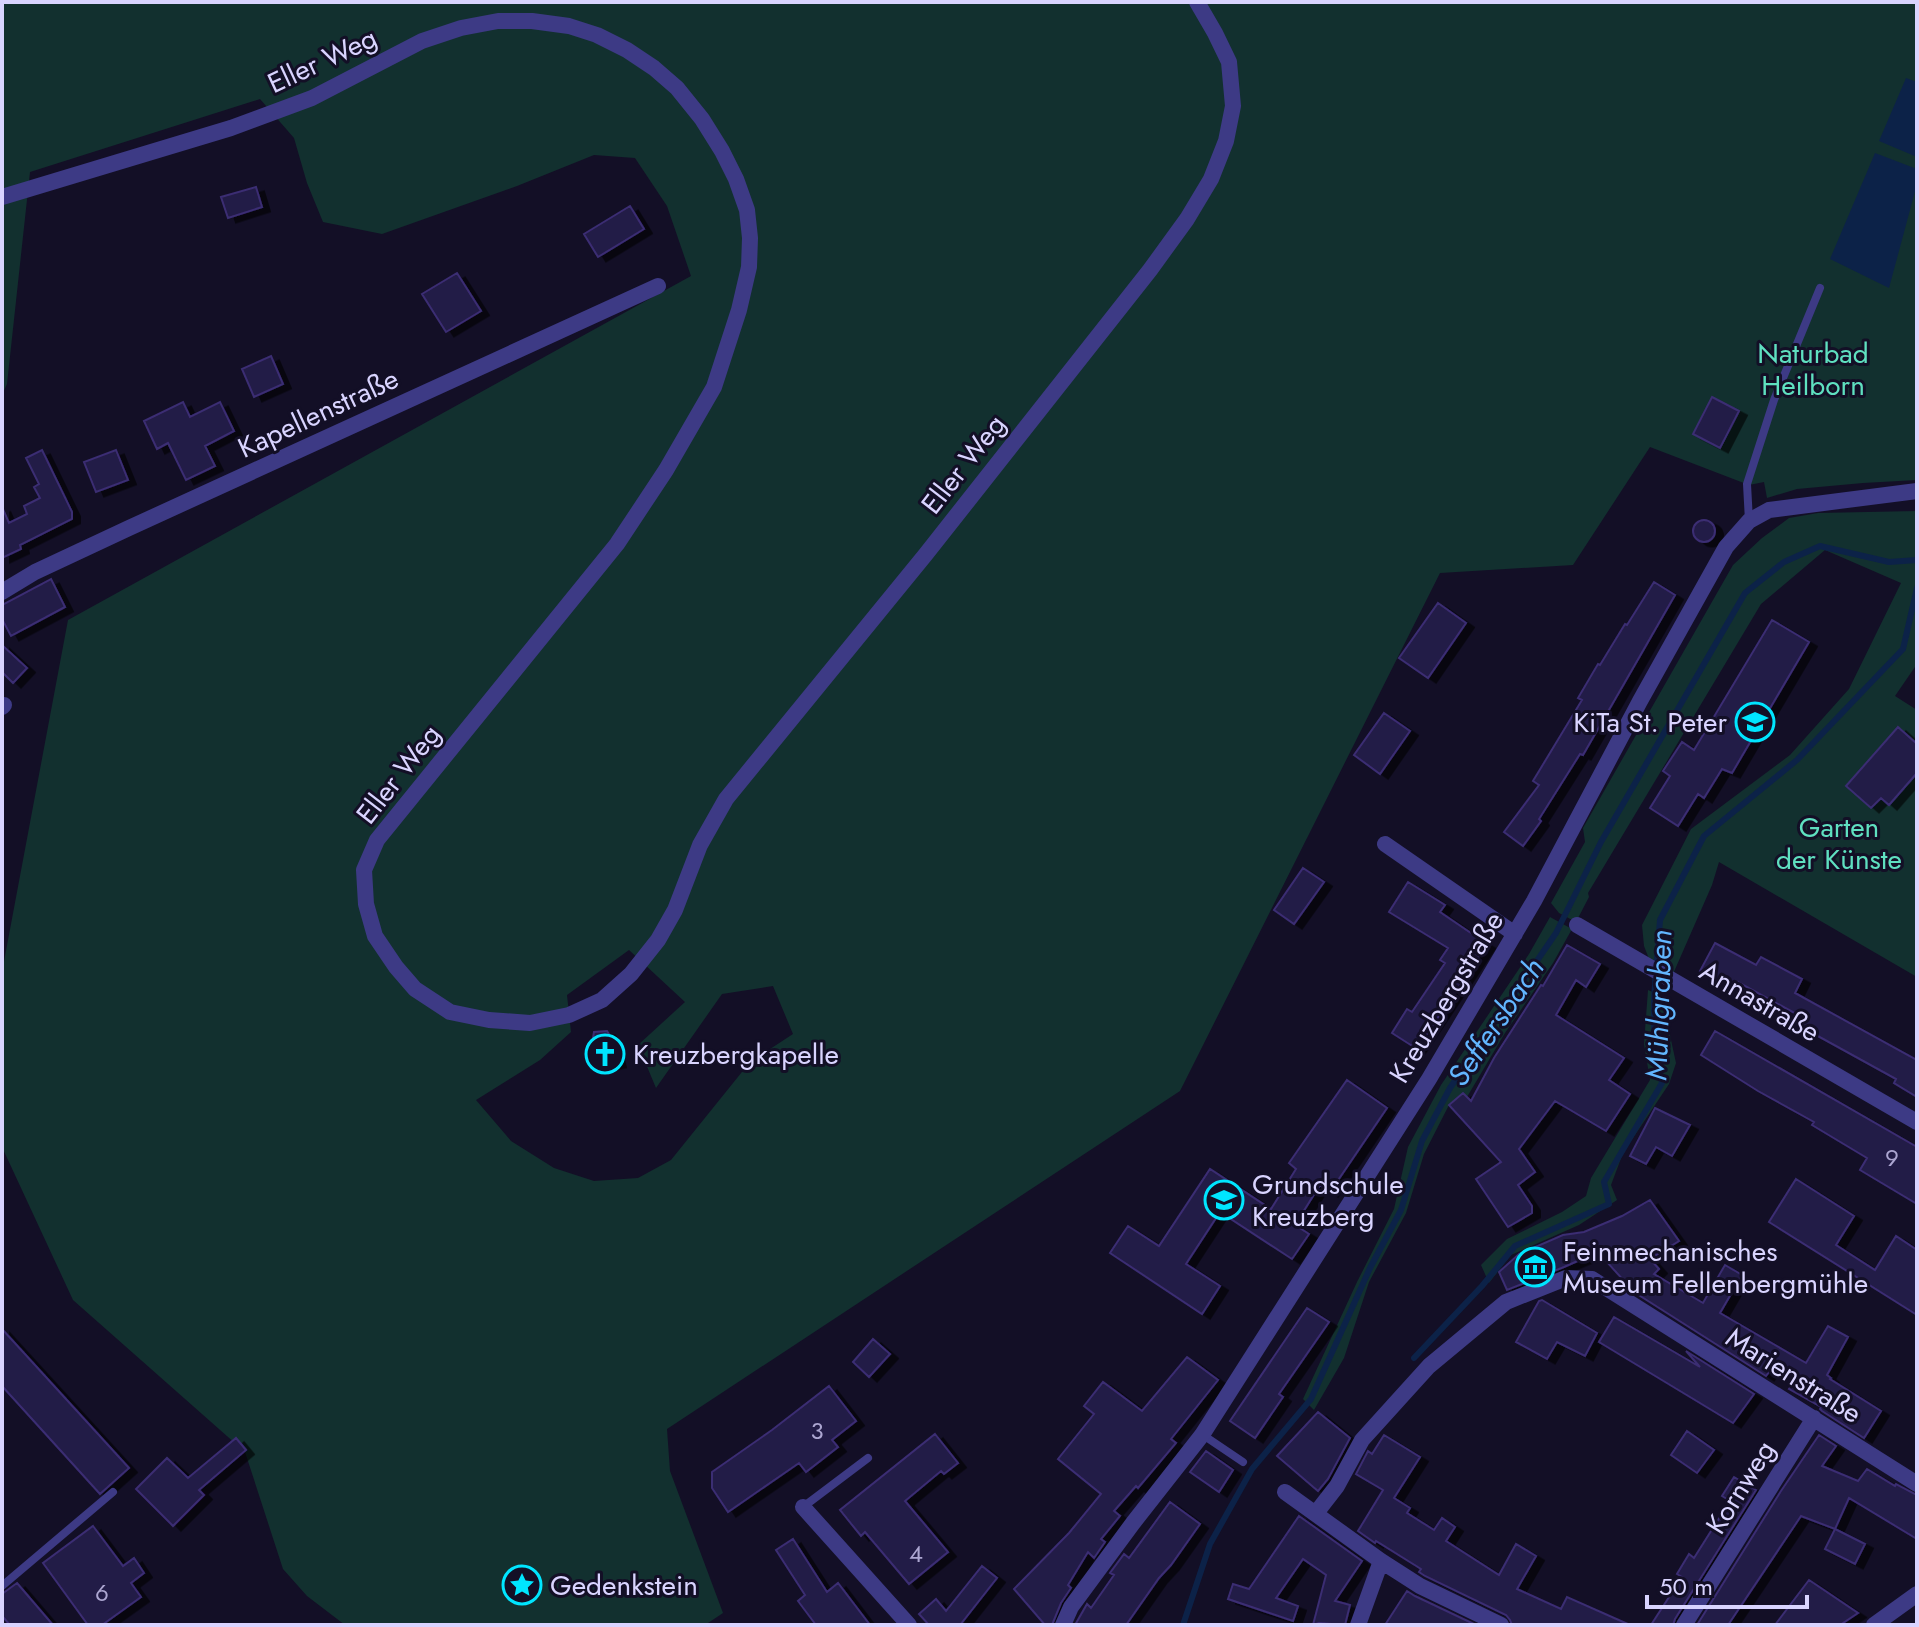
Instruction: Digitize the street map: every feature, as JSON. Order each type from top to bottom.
[{"type":"street","name":"Eller Weg","points":[[2,197],[258,118],[312,98],[422,41],[461,28],[498,21],[569,26],[597,35],[654,68],[677,88],[702,119],[736,179],[747,210],[750,238],[749,267],[739,310],[714,387],[666,470],[617,544],[377,840],[364,870],[366,904],[375,936],[415,989],[450,1012],[489,1020],[530,1023],[569,1015],[602,1000],[631,974],[658,940],[675,910],[700,845],[726,799],[926,554],[1187,219],[1211,179],[1226,141],[1233,106],[1229,62],[1197,2]]},
{"type":"street","name":"Kapellenstraße","points":[[2,592],[35,572],[129,528],[658,286]]},
{"type":"street","points":[[1749,521],[1769,510],[1917,491]]},
{"type":"street","name":"Kreuzbergstraße","points":[[1063,1625],[1071,1607],[1202,1435],[1429,1079],[1515,934],[1726,547],[1749,521]]},
{"type":"street","points":[[1385,844],[1515,934]]},
{"type":"street","name":"Annastraße","points":[[1577,925],[1917,1122]]},
{"type":"street","name":"Marienstraße","points":[[1316,1513],[1337,1486],[1362,1440],[1429,1366],[1506,1302],[1566,1278],[1592,1279],[1917,1484]]},
{"type":"street","name":"Kornweg","points":[[1684,1625],[1814,1418]]},
{"type":"street","points":[[1285,1492],[1420,1586],[1501,1625]]},
{"type":"street","points":[[803,1507],[909,1625]]},
{"type":"street","points":[[1358,1625],[1381,1561]]},
{"type":"street","points":[[1874,1625],[1917,1594]]},
{"type":"lane","points":[[1749,521],[1747,484],[1774,400],[1820,288]]},
{"type":"lane","points":[[1202,1435],[1243,1462]]},
{"type":"lane","points":[[803,1507],[868,1458]]},
{"type":"lane","points":[[2,1586],[113,1492]]},
{"type":"green space","name":"Naturbad Heilborn","points":[[2,2],[1917,2],[1917,480],[1797,489],[1767,498],[1764,482],[1749,485],[1650,447],[1573,565],[1440,573],[1180,1091],[667,1429],[670,1471],[723,1613],[705,1625],[345,1625],[307,1596],[283,1569],[245,1452],[73,1300],[2,1147],[2,972],[68,620],[691,276],[667,206],[635,158],[594,155],[382,234],[323,222],[294,138],[260,99],[30,172],[7,384],[2,395]],"holes":[[[629,950],[685,1002],[638,1045],[656,1088],[722,994],[773,986],[793,1034],[750,1062],[671,1160],[638,1178],[594,1181],[554,1168],[511,1141],[476,1100],[540,1060],[571,1032],[567,995]]]},
{"type":"green space","name":"Garten der Künste","points":[[1917,511],[1917,664],[1895,696],[1917,710],[1917,977],[1719,862],[1673,974],[1651,964],[1644,946],[1642,925],[1691,829],[1790,755],[1849,689],[1901,583],[1825,550],[1761,604],[1588,893],[1589,897],[1576,922],[1559,913],[1551,903],[1585,842],[1583,828],[1733,565],[1789,518],[1818,513]]},
{"type":"green space","points":[[1550,917],[1572,929],[1467,1097],[1463,1093],[1449,1105],[1424,1154],[1406,1213],[1369,1282],[1344,1358],[1314,1410],[1303,1399],[1394,1209],[1408,1147],[1441,1085],[1529,954]]},
{"type":"green space","points":[[1648,990],[1668,999],[1668,1026],[1676,1063],[1669,1084],[1623,1153],[1611,1185],[1617,1200],[1579,1225],[1511,1255],[1489,1283],[1481,1265],[1507,1239],[1562,1212],[1586,1196],[1591,1178],[1650,1080],[1644,1044]]},
{"type":"water","points":[[1906,78],[1917,82],[1917,157],[1879,141]]},
{"type":"water","points":[[1875,153],[1917,169],[1917,184],[1889,288],[1830,259]]},
{"type":"building","points":[[256,187],[262,207],[228,218],[221,197]]},
{"type":"building","points":[[630,206],[644,229],[598,257],[584,234]]},
{"type":"building","points":[[457,273],[481,311],[446,332],[422,294]]},
{"type":"building","points":[[271,356],[283,384],[254,397],[242,369]]},
{"type":"building","points":[[1712,397],[1739,411],[1720,448],[1693,434]]},
{"type":"building","points":[[183,402],[190,417],[220,402],[234,431],[205,446],[215,466],[186,480],[168,443],[157,449],[144,421]]},
{"type":"building","points":[[42,450],[72,512],[72,519],[20,545],[21,549],[2,558],[2,507],[9,523],[27,514],[24,506],[40,498],[34,487],[39,484],[26,458]]},
{"type":"building","points":[[116,450],[128,480],[96,492],[84,462]]},
{"type":"building","points":[[1704,520],[1715,531],[1704,542],[1693,531]]},
{"type":"building","points":[[51,579],[65,607],[11,636],[2,619],[2,605]]},
{"type":"building","points":[[1654,582],[1675,595],[1583,755],[1580,754],[1523,846],[1504,832],[1539,785],[1533,781],[1582,700],[1578,698],[1598,664]]},
{"type":"building","points":[[1438,603],[1466,623],[1428,678],[1399,658]]},
{"type":"building","points":[[1772,620],[1809,642],[1732,773],[1722,769],[1704,798],[1698,794],[1678,826],[1650,808],[1670,776],[1663,771],[1682,742],[1694,750]]},
{"type":"building","points":[[2,645],[27,668],[13,683],[2,672]]},
{"type":"building","points":[[1384,713],[1410,731],[1380,774],[1354,755]]},
{"type":"building","points":[[1898,727],[1917,744],[1917,773],[1889,805],[1881,798],[1871,808],[1846,786]]},
{"type":"building","points":[[1303,868],[1324,882],[1294,924],[1274,910]]},
{"type":"building","points":[[1408,882],[1445,905],[1440,912],[1487,944],[1417,1049],[1392,1033],[1407,1009],[1412,1012],[1445,963],[1440,960],[1448,948],[1389,912]]},
{"type":"building","points":[[1715,943],[1756,965],[1761,957],[1802,979],[1795,993],[1917,1060],[1917,1097],[1894,1083],[1896,1079],[1796,1024],[1800,1016],[1738,982],[1734,988],[1700,971]]},
{"type":"building","points":[[1567,945],[1600,964],[1586,987],[1576,980],[1556,1015],[1624,1058],[1609,1080],[1630,1094],[1606,1131],[1555,1101],[1519,1149],[1535,1172],[1518,1185],[1532,1206],[1532,1213],[1508,1227],[1476,1179],[1501,1162],[1449,1105],[1463,1093],[1471,1101],[1494,1058]]},
{"type":"building","name":"Kreuzbergkapelle","points":[[607,1031],[618,1063],[598,1067],[592,1044],[594,1032]]},
{"type":"building","points":[[1715,1031],[1917,1147],[1917,1204],[1860,1170],[1867,1158],[1812,1125],[1814,1122],[1701,1055]]},
{"type":"building","name":"Grundschule Kreuzberg","points":[[1347,1080],[1387,1108],[1330,1192],[1320,1185],[1295,1225],[1309,1234],[1292,1259],[1220,1212],[1186,1264],[1220,1286],[1202,1314],[1110,1253],[1128,1226],[1159,1246],[1210,1169],[1271,1209],[1296,1169],[1289,1163]]},
{"type":"building","points":[[1655,1108],[1690,1125],[1672,1156],[1656,1147],[1646,1164],[1630,1156]]},
{"type":"building","points":[[1796,1179],[1854,1216],[1836,1245],[1875,1270],[1896,1236],[1917,1250],[1917,1315],[1769,1222]]},
{"type":"building","points":[[1650,1200],[1679,1241],[1650,1259],[1659,1269],[1654,1274],[1703,1303],[1725,1265],[1742,1275],[1720,1313],[1806,1363],[1828,1326],[1848,1337],[1827,1375],[1881,1411],[1864,1438],[1822,1411],[1821,1407],[1789,1389],[1794,1382],[1773,1367],[1766,1376],[1634,1292],[1598,1252],[1507,1290],[1499,1272],[1519,1254],[1563,1235],[1584,1232]]},
{"type":"building","points":[[1542,1300],[1597,1333],[1585,1356],[1557,1342],[1547,1359],[1516,1342]]},
{"type":"building","points":[[1307,1308],[1329,1322],[1279,1394],[1283,1397],[1255,1438],[1230,1421]]},
{"type":"building","points":[[1614,1317],[1700,1367],[1686,1351],[1754,1394],[1733,1423],[1599,1342]]},
{"type":"building","points":[[2,1329],[129,1468],[100,1494],[2,1386]]},
{"type":"building","points":[[873,1339],[890,1354],[869,1377],[853,1362]]},
{"type":"building","points":[[1187,1357],[1218,1380],[1171,1439],[1176,1443],[1114,1511],[1120,1516],[1101,1539],[1105,1542],[1094,1558],[1088,1552],[1068,1585],[1071,1588],[1052,1625],[1045,1625],[1014,1589],[1069,1533],[1101,1494],[1058,1459],[1094,1414],[1084,1406],[1103,1382],[1142,1411]]},
{"type":"building","points":[[829,1386],[856,1421],[832,1440],[838,1447],[806,1472],[799,1463],[728,1512],[712,1488],[712,1472]]},
{"type":"building","points":[[1318,1412],[1350,1438],[1318,1491],[1277,1456]]},
{"type":"building","points":[[1687,1431],[1714,1450],[1697,1473],[1671,1455]]},
{"type":"building","points":[[935,1434],[958,1463],[944,1474],[941,1471],[905,1501],[948,1552],[909,1584],[865,1532],[861,1536],[840,1510]]},
{"type":"building","points":[[1384,1435],[1420,1457],[1394,1498],[1410,1508],[1407,1513],[1434,1530],[1442,1518],[1455,1527],[1446,1541],[1499,1575],[1516,1544],[1536,1556],[1517,1589],[1561,1609],[1567,1597],[1630,1625],[1512,1625],[1506,1615],[1425,1576],[1419,1572],[1421,1569],[1358,1531],[1383,1490],[1356,1474],[1368,1451],[1372,1454]]},
{"type":"building","points":[[1819,1435],[1836,1446],[1822,1466],[1858,1481],[1867,1469],[1917,1495],[1917,1539],[1849,1498],[1835,1529],[1801,1516],[1728,1625],[1697,1625],[1781,1491]]},
{"type":"building","points":[[236,1438],[246,1450],[199,1490],[204,1495],[173,1526],[136,1489],[167,1458],[188,1478]]},
{"type":"building","points":[[1206,1451],[1233,1470],[1219,1492],[1190,1472]]},
{"type":"building","points":[[1734,1477],[1756,1490],[1673,1625],[1651,1625],[1682,1577],[1677,1574],[1689,1554],[1694,1558],[1730,1501],[1722,1496]]},
{"type":"building","points":[[1170,1502],[1200,1524],[1126,1625],[1075,1625],[1087,1604],[1091,1608],[1114,1575],[1110,1573],[1124,1554],[1129,1558]]},
{"type":"building","points":[[1299,1516],[1362,1561],[1335,1601],[1350,1605],[1345,1625],[1313,1625],[1326,1575],[1303,1559],[1276,1598],[1298,1606],[1293,1621],[1228,1599],[1233,1584],[1249,1589]]},
{"type":"building","points":[[93,1526],[123,1566],[134,1558],[144,1573],[131,1583],[141,1597],[102,1625],[88,1625],[43,1563]]},
{"type":"building","points":[[1835,1529],[1865,1544],[1855,1564],[1825,1549]]},
{"type":"building","points":[[793,1539],[827,1592],[838,1583],[870,1625],[816,1625],[798,1601],[805,1595],[776,1550]]},
{"type":"building","points":[[982,1566],[997,1578],[960,1625],[929,1625],[919,1614],[936,1599],[946,1611]]},
{"type":"building","points":[[1809,1580],[1858,1613],[1840,1625],[1775,1625]]},
{"type":"building","points":[[17,1583],[53,1625],[10,1625],[2,1616],[2,1594]]},
{"type":"building","points":[[1407,1591],[1415,1596],[1476,1625],[1385,1625]]},
{"type":"waterway","name":"Seffersbach","points":[[1183,1625],[1210,1544],[1252,1469],[1311,1399],[1370,1268],[1401,1210],[1422,1141],[1450,1088],[1556,933],[1601,842],[1745,593],[1784,562],[1820,546],[1889,562],[1917,560]]},
{"type":"waterway","name":"Mühlgraben","points":[[1414,1358],[1515,1246],[1609,1204],[1604,1182],[1662,1083],[1654,1041],[1660,920],[1704,836],[1797,760],[1903,649],[1917,588]]},
{"type":"place","name":"KiTa St. Peter","points":[[1755,722]]},
{"type":"place","name":"Kreuzbergkapelle","points":[[605,1054]]},
{"type":"place","name":"Grundschule Kreuzberg","points":[[1224,1200]]},
{"type":"place","name":"Feinmechanisches Museum Fellenbergmühle","points":[[1535,1267]]},
{"type":"place","name":"Gedenkstein","points":[[522,1585]]}]
